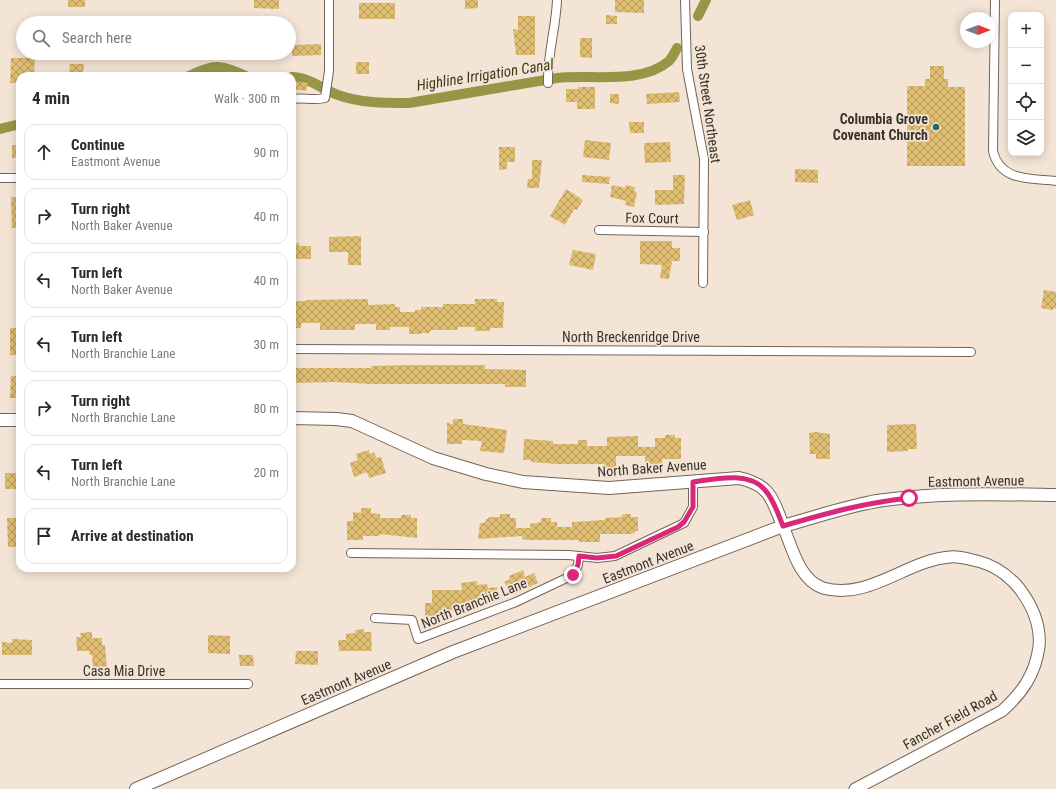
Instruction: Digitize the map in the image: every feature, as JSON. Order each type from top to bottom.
[{"type":"main road","name":"North Baker Avenue","points":[[296,418],[336,418],[352,421],[433,458],[479,472],[523,482],[609,488],[738,478],[754,481],[765,489],[772,499],[783,526]]},
{"type":"main road","points":[[0,420],[16,420]]},
{"type":"main road","name":"Eastmont Avenue","points":[[136,789],[453,652],[783,526],[839,509],[879,501],[954,494],[1056,495]]},
{"type":"street","points":[[296,98],[316,101],[325,98],[329,71],[329,0]]},
{"type":"street","points":[[548,83],[547,69],[557,18],[557,0]]},
{"type":"street","name":"30th Street Northeast","points":[[685,0],[687,69],[704,159],[703,283]]},
{"type":"street","points":[[995,0],[993,152],[995,161],[1000,169],[1007,173],[1017,176],[1056,181]]},
{"type":"street","points":[[0,178],[16,178]]},
{"type":"street","name":"Fox Court","points":[[599,230],[704,232]]},
{"type":"street","name":"North Breckenridge Drive","points":[[296,349],[971,352]]},
{"type":"street","name":"North Branchie Lane","points":[[351,553],[579,556],[597,558],[616,556],[678,527],[684,522],[693,507],[693,482]]},
{"type":"street","name":"Fancher Field Road","points":[[783,526],[804,574],[811,581],[822,587],[850,591],[938,559],[952,557],[984,562],[1002,571],[1016,584],[1027,598],[1034,613],[1039,630],[1037,658],[1028,683],[1016,698],[1002,711],[855,789]]},
{"type":"street","name":"North Branchie Lane","points":[[375,618],[407,618],[412,620],[418,639],[516,602],[573,575],[578,565],[579,556]]},
{"type":"street","name":"Casa Mia Drive","points":[[0,684],[248,684]]},
{"type":"building","points":[[68,0],[85,0],[85,7],[68,7]]},
{"type":"building","points":[[254,0],[279,0],[279,9],[254,8]]},
{"type":"building","points":[[465,0],[478,0],[478,8],[465,9]]},
{"type":"building","points":[[615,0],[644,0],[644,13],[615,12]]},
{"type":"building","points":[[359,3],[395,3],[395,19],[359,19]]},
{"type":"building","points":[[606,15],[617,16],[617,24],[606,24]]},
{"type":"building","points":[[518,16],[535,16],[535,55],[516,55],[513,29],[518,30]]},
{"type":"building","points":[[580,38],[592,38],[592,58],[580,57]]},
{"type":"building","points":[[321,44],[321,55],[296,56],[296,45]]},
{"type":"building","points":[[11,58],[16,58],[16,60],[35,60],[34,72],[16,72],[16,83],[10,83]]},
{"type":"building","points":[[356,62],[369,62],[369,74],[356,74]]},
{"type":"building","points":[[70,64],[84,64],[83,72],[69,72]]},
{"type":"building","name":"Columbia Grove Covenant Church","points":[[930,66],[944,66],[944,79],[948,79],[948,87],[965,87],[965,166],[907,166],[907,86],[925,86],[925,79],[930,79]]},
{"type":"building","points":[[296,81],[308,83],[306,91],[296,89]]},
{"type":"building","points":[[578,87],[595,87],[595,109],[577,109],[577,102],[566,102],[566,89],[578,89]]},
{"type":"building","points":[[679,92],[680,102],[647,104],[646,94]]},
{"type":"building","points":[[610,94],[619,94],[619,104],[610,103]]},
{"type":"building","points":[[629,122],[644,122],[644,133],[630,133]]},
{"type":"building","points":[[585,140],[611,143],[609,160],[583,157]]},
{"type":"building","points":[[670,142],[671,162],[645,163],[644,143]]},
{"type":"building","points":[[12,145],[16,145],[16,158],[12,158]]},
{"type":"building","points":[[499,147],[515,147],[515,162],[507,162],[507,169],[499,170]]},
{"type":"building","points":[[532,160],[542,160],[539,188],[527,188],[528,179],[532,179]]},
{"type":"building","points":[[795,169],[818,170],[818,183],[795,182]]},
{"type":"building","points":[[582,175],[610,177],[609,184],[582,182]]},
{"type":"building","points":[[673,175],[685,175],[684,204],[655,205],[655,190],[673,190]]},
{"type":"building","points":[[612,185],[625,188],[626,185],[635,187],[634,191],[637,192],[634,207],[625,205],[626,201],[610,197]]},
{"type":"building","points":[[566,189],[583,200],[577,210],[574,209],[565,225],[550,216]]},
{"type":"building","points":[[11,197],[16,197],[16,228],[12,228]]},
{"type":"building","points":[[750,200],[754,215],[737,220],[732,205]]},
{"type":"building","points":[[361,236],[361,265],[348,265],[348,252],[329,252],[329,237]]},
{"type":"building","points":[[640,241],[672,241],[672,248],[680,248],[680,261],[672,261],[669,279],[660,278],[662,265],[640,264]]},
{"type":"building","points":[[296,243],[299,243],[299,246],[311,246],[311,259],[296,259]]},
{"type":"building","points":[[573,250],[596,254],[593,270],[569,265]]},
{"type":"building","points":[[1044,290],[1056,292],[1056,309],[1041,308]]},
{"type":"building","points":[[368,299],[368,305],[395,304],[395,307],[400,307],[400,312],[415,312],[415,310],[421,310],[421,307],[443,307],[443,304],[475,304],[475,299],[497,299],[497,302],[504,302],[503,328],[490,328],[490,331],[475,331],[475,327],[458,327],[457,330],[431,330],[429,333],[409,334],[409,327],[390,327],[390,330],[376,330],[376,324],[355,324],[355,330],[320,330],[320,323],[301,323],[301,328],[296,328],[296,301]]},
{"type":"building","points":[[10,328],[16,328],[16,355],[10,355]]},
{"type":"building","points":[[485,365],[485,369],[526,370],[526,387],[505,387],[505,384],[296,383],[296,368],[371,368],[371,366]]},
{"type":"building","points":[[11,376],[16,376],[16,398],[10,398]]},
{"type":"building","points":[[453,419],[463,419],[463,424],[507,430],[504,453],[480,451],[482,441],[462,440],[462,444],[447,444],[447,423],[453,424]]},
{"type":"building","points":[[916,424],[917,449],[887,452],[887,425]]},
{"type":"building","points":[[816,432],[830,434],[830,459],[816,459],[816,454],[810,454],[809,433]]},
{"type":"building","points":[[665,435],[675,435],[675,438],[681,438],[681,459],[662,459],[662,464],[645,464],[645,456],[616,456],[616,468],[603,468],[603,464],[557,464],[523,460],[524,439],[553,441],[553,444],[578,444],[578,440],[587,440],[587,446],[607,446],[607,437],[638,436],[638,447],[655,447],[655,438],[665,438]]},
{"type":"building","points":[[369,450],[370,454],[374,452],[376,458],[381,457],[386,473],[369,478],[367,472],[354,477],[350,463],[358,460],[356,454]]},
{"type":"building","points":[[5,473],[16,473],[16,489],[5,489]]},
{"type":"building","points":[[361,508],[371,508],[371,513],[380,514],[380,518],[401,518],[401,515],[411,515],[411,518],[417,518],[417,538],[380,534],[379,536],[363,536],[363,540],[347,540],[347,521],[353,521],[353,512],[361,513]]},
{"type":"building","points":[[500,514],[510,514],[510,518],[516,518],[516,528],[530,528],[530,524],[541,522],[541,518],[551,518],[551,522],[557,522],[557,527],[572,527],[572,522],[605,520],[605,518],[622,517],[622,514],[631,514],[631,517],[638,517],[638,531],[631,534],[600,534],[600,542],[579,542],[579,540],[527,540],[522,539],[522,536],[478,539],[480,523],[485,523],[486,519],[489,517],[500,517]]},
{"type":"building","points":[[7,518],[16,518],[16,547],[8,547]]},
{"type":"building","points":[[523,570],[525,577],[534,573],[538,583],[512,595],[504,582],[510,579],[509,576]]},
{"type":"building","points":[[477,581],[477,585],[487,584],[488,588],[497,587],[498,598],[456,604],[456,610],[441,611],[441,616],[425,616],[425,603],[432,603],[432,590],[462,590],[461,583]]},
{"type":"building","points":[[364,629],[364,632],[371,632],[372,651],[339,651],[338,640],[346,640],[346,634],[355,633],[355,630]]},
{"type":"building","points":[[92,632],[92,638],[102,638],[102,645],[105,645],[107,669],[93,670],[92,655],[90,655],[89,651],[77,651],[76,637],[81,637],[80,633]]},
{"type":"building","points":[[208,635],[230,636],[230,654],[208,653]]},
{"type":"building","points":[[12,639],[32,640],[32,655],[2,655],[2,642],[12,643]]},
{"type":"building","points":[[296,651],[318,651],[318,665],[295,664]]},
{"type":"building","points":[[239,655],[253,655],[254,666],[240,666]]},
{"type":"waterway","name":"Highline Irrigation Canal","points":[[698,16],[706,0]]},
{"type":"waterway","name":"Highline Irrigation Canal","points":[[296,78],[304,79],[332,93],[346,98],[382,103],[409,103],[557,78],[630,76],[658,68],[669,61],[677,48]]},
{"type":"waterway","name":"Highline Irrigation Canal","points":[[198,72],[212,67],[223,68],[235,72]]},
{"type":"waterway","name":"Highline Irrigation Canal","points":[[0,129],[16,125]]},
{"type":"place","name":"Columbia Grove Covenant Church","points":[[936,127]]},
{"type":"route","points":[[573,575],[577,571],[579,556],[589,558],[606,558],[616,556],[678,527],[689,516],[693,507],[693,482],[738,478],[754,481],[765,489],[772,499],[783,526],[839,509],[879,501],[909,498]]}]
